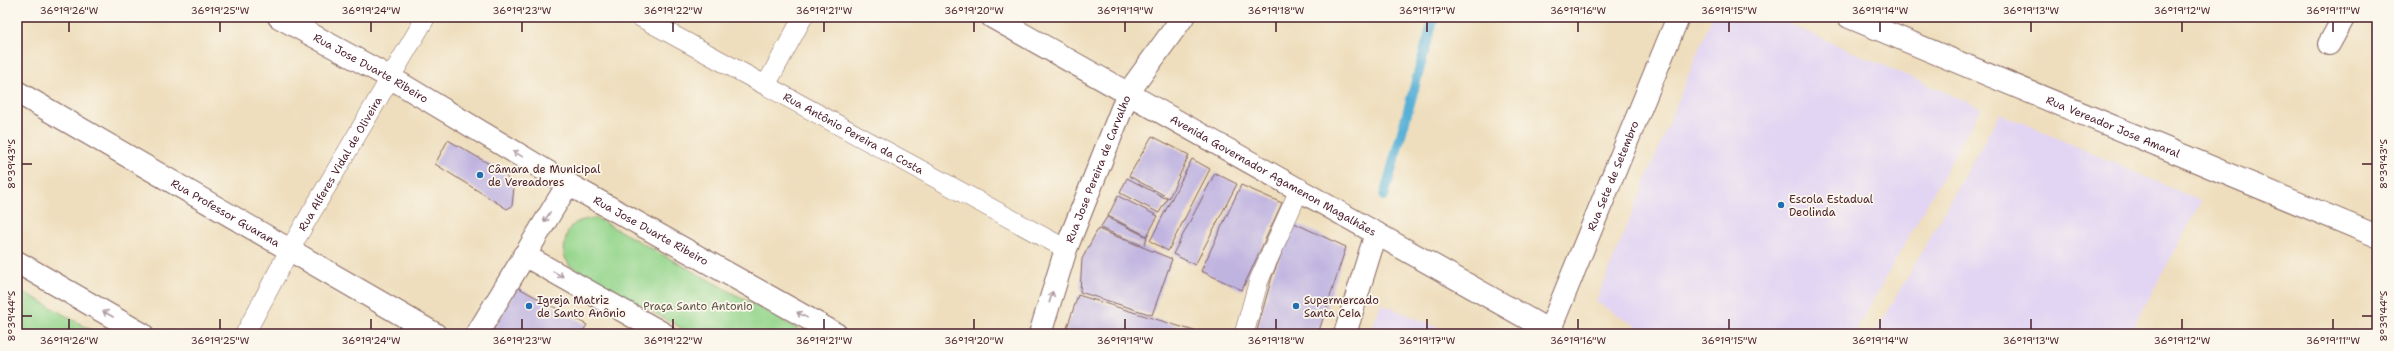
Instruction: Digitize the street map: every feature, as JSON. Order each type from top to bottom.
[{"type":"street","name":"Rua Jose Duarte Ribeiro","points":[[279,17],[392,78],[568,184],[836,334]]},
{"type":"street","name":"Avenida Governador Agamenon Magalhães","points":[[992,17],[1300,188],[1551,333]]},
{"type":"street","name":"Rua Jose Pereira de Carvalho","points":[[1040,334],[1066,249],[1128,93],[1183,17]]},
{"type":"street","name":"Rua Sete de Setembro","points":[[1551,333],[1678,17]]},
{"type":"street","name":"Rua Vereador Jose Amaral","points":[[1849,17],[2377,236]]},
{"type":"street","points":[[2329,44],[2344,17]]},
{"type":"street","name":"Rua Professor Guarana","points":[[17,92],[435,334]]},
{"type":"street","points":[[477,334],[568,184]]},
{"type":"street","points":[[1345,334],[1376,233]]},
{"type":"street","points":[[524,255],[664,334]]},
{"type":"street","points":[[17,262],[142,334]]},
{"type":"lane","name":"Rua Alferes Vidal de Oliveira","points":[[245,334],[290,249],[392,78],[426,17]]},
{"type":"lane","name":"Rua Antônio Pereira da Costa","points":[[640,17],[1066,249]]},
{"type":"lane","points":[[766,85],[803,17]]},
{"type":"lane","points":[[1244,334],[1259,280],[1300,188]]},
{"type":"shaded area","name":"Escola Estadual Deolinda","points":[[1712,17],[1773,17],[1981,108],[1854,334],[1649,334],[1596,302]]},
{"type":"shaded area","points":[[2000,113],[2201,201],[2130,334],[1875,334]]},
{"type":"shaded area","points":[[1381,304],[1454,334],[1370,334]]},
{"type":"green space","name":"Praça Santo Antonio","points":[[596,218],[807,334],[692,334],[569,265],[564,255],[568,232],[580,221]]},
{"type":"green space","points":[[17,288],[98,334],[17,334]]},
{"type":"building","points":[[1152,136],[1189,155],[1169,198],[1129,176]]},
{"type":"building","name":"Câmara de Municipal de Vereadores","points":[[448,140],[503,172],[514,187],[512,206],[507,209],[435,164]]},
{"type":"building","points":[[1192,159],[1210,169],[1168,251],[1150,241]]},
{"type":"building","points":[[1215,173],[1237,184],[1195,265],[1173,254]]},
{"type":"building","points":[[1127,178],[1167,199],[1159,213],[1120,193]]},
{"type":"building","points":[[1241,185],[1282,203],[1242,290],[1201,271]]},
{"type":"building","points":[[1118,196],[1158,216],[1147,236],[1108,216]]},
{"type":"building","points":[[1107,217],[1147,237],[1144,246],[1100,228]]},
{"type":"building","name":"Supermercado Santa Ceia","points":[[1294,223],[1346,247],[1318,334],[1256,334],[1272,277]]},
{"type":"building","points":[[1098,229],[1172,259],[1152,315],[1080,292],[1082,259]]},
{"type":"building","name":"Igreja Matriz de Santo Anônio","points":[[517,287],[587,325],[581,334],[491,334]]},
{"type":"building","points":[[1078,295],[1204,334],[1065,334]]},
{"type":"waterway","points":[[1384,196],[1434,17]]},
{"type":"place","name":"Câmara de Municipal de Vereadores","points":[[480,175]]},
{"type":"place","name":"Escola Estadual Deolinda","points":[[1781,205]]},
{"type":"place","name":"Igreja Matriz de Santo Anônio","points":[[529,306]]},
{"type":"place","name":"Supermercado Santa Ceia","points":[[1296,306]]}]
